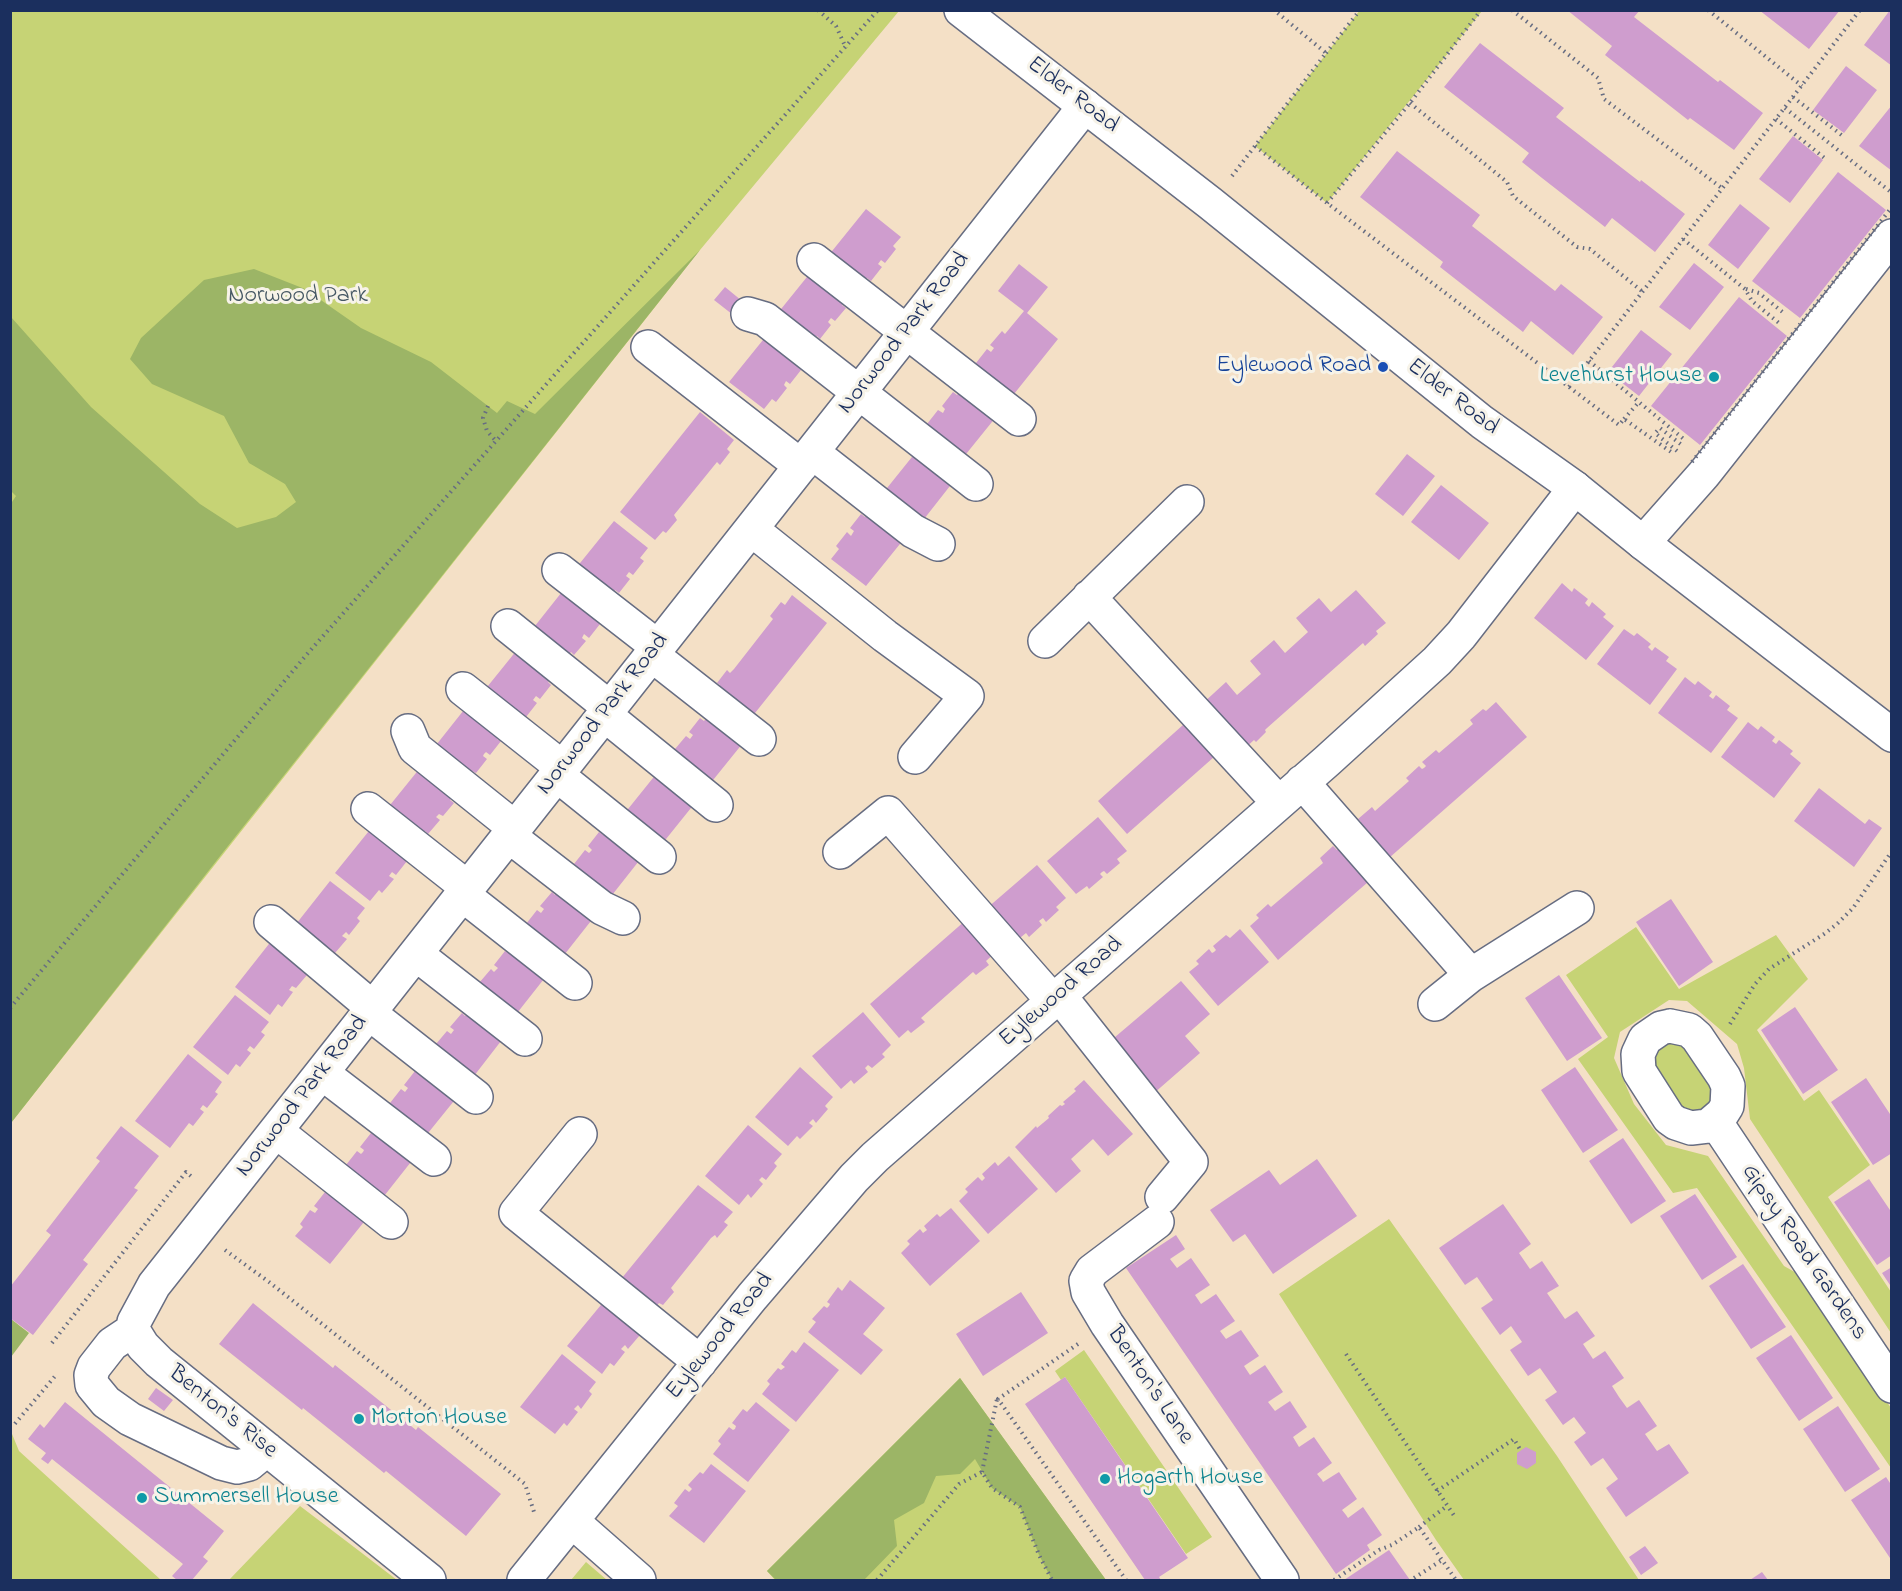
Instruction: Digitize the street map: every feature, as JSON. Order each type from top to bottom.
[{"type":"street","name":"Elder Road","points":[[961,10],[1219,210],[1482,422],[1575,488],[1892,735]]},
{"type":"street","name":"Norwood Park Road","points":[[133,1330],[134,1322],[154,1285],[1085,106]]},
{"type":"street","points":[[1643,543],[1695,468],[1803,335],[1892,236]]},
{"type":"street","points":[[814,260],[1019,419]]},
{"type":"street","points":[[748,314],[765,319],[976,484]]},
{"type":"street","points":[[648,347],[807,459],[913,531],[938,544]]},
{"type":"street","name":"Eylewood Road","points":[[524,1581],[700,1362],[854,1178],[1437,661],[1461,634],[1575,488]]},
{"type":"street","points":[[1045,641],[1187,502]]},
{"type":"street","points":[[751,529],[885,636],[967,696],[915,757]]},
{"type":"street","points":[[558,570],[759,739]]},
{"type":"street","points":[[1089,597],[1290,793],[1471,975]]},
{"type":"street","points":[[508,627],[716,805]]},
{"type":"street","points":[[463,688],[659,857]]},
{"type":"street","points":[[408,731],[415,748],[602,908],[622,918]]},
{"type":"street","points":[[368,809],[575,983]]},
{"type":"street","points":[[840,852],[888,813],[1056,998]]},
{"type":"street","points":[[1435,1004],[1471,975],[1577,908]]},
{"type":"street","points":[[271,922],[371,1010],[476,1096]]},
{"type":"street","points":[[416,954],[525,1039]]},
{"type":"street","name":"Benton's Lane","points":[[1056,998],[1191,1162],[1159,1209],[1092,1271],[1086,1281],[1088,1292],[1102,1318],[1282,1581]]},
{"type":"street","points":[[322,1073],[434,1159]]},
{"type":"street","name":"Gipsy Road Gardens","points":[[1715,1121],[1892,1386]]},
{"type":"street","points":[[276,1131],[391,1222]]},
{"type":"street","points":[[580,1134],[516,1213],[700,1362]]},
{"type":"street","points":[[133,1330],[112,1344],[94,1366],[91,1375],[92,1385],[106,1401],[130,1419],[221,1463],[237,1467],[249,1464],[267,1449]]},
{"type":"street","name":"Benton's Rise","points":[[133,1330],[143,1346],[159,1362],[429,1581]]},
{"type":"street","points":[[573,1522],[636,1578]]},
{"type":"path","points":[[818,10],[836,26],[846,48]]},
{"type":"path","points":[[10,1008],[308,653],[878,10]]},
{"type":"path","points":[[1274,10],[1326,53]]},
{"type":"path","points":[[1230,179],[1360,10]]},
{"type":"path","points":[[1328,203],[1410,103],[1481,10]]},
{"type":"path","points":[[1512,10],[1598,78],[1604,99],[1723,189]]},
{"type":"path","points":[[1708,10],[1802,86]]},
{"type":"path","points":[[1569,387],[1860,10]]},
{"type":"path","points":[[1793,97],[1844,136]]},
{"type":"path","points":[[1410,103],[1507,182],[1513,196],[1577,247],[1590,249],[1643,292]]},
{"type":"path","points":[[1785,108],[1892,193]]},
{"type":"path","points":[[1776,119],[1827,160]]},
{"type":"path","points":[[1255,146],[1619,425],[1639,402]]},
{"type":"path","points":[[1589,361],[1690,444],[1686,449],[1660,428],[1655,433],[1692,462],[1803,335],[1892,207]]},
{"type":"path","points":[[1683,239],[1745,289],[1760,294],[1803,335]]},
{"type":"path","points":[[1745,289],[1752,302],[1803,335]]},
{"type":"path","points":[[488,406],[483,418],[487,431],[496,441]]},
{"type":"path","points":[[1624,419],[1677,456]]},
{"type":"path","points":[[1724,1033],[1762,976],[1780,961],[1837,924],[1853,908],[1892,851]]},
{"type":"path","points":[[52,1343],[186,1172],[192,1177],[185,1186]]},
{"type":"path","points":[[198,1230],[269,1282],[525,1484],[535,1515]]},
{"type":"path","points":[[1052,1581],[1020,1507],[992,1488],[982,1472],[998,1399],[1102,1318]]},
{"type":"path","points":[[1346,1354],[1455,1517]]},
{"type":"path","points":[[10,1425],[13,1426],[63,1367]]},
{"type":"path","points":[[998,1399],[1126,1581]]},
{"type":"path","points":[[1437,1491],[1514,1439],[1521,1451]]},
{"type":"path","points":[[877,1581],[959,1484],[982,1472]]},
{"type":"path","points":[[1334,1581],[1379,1550],[1392,1545],[1447,1506]]},
{"type":"path","points":[[1419,1527],[1456,1581]]},
{"type":"path","points":[[1414,1578],[1442,1560]]},
{"type":"green space","points":[[1360,10],[1482,11],[1327,203],[1255,146]]},
{"type":"green space","name":"Norwood Park","points":[[10,11],[899,11],[700,250],[11,1123]]},
{"type":"green space","points":[[700,250],[11,1123],[10,505],[16,496],[10,490],[11,317],[91,407],[200,504],[237,528],[276,517],[296,502],[285,484],[249,463],[224,416],[152,384],[130,359],[141,338],[204,280],[254,269],[305,289],[361,328],[431,362],[497,413],[507,401],[535,414]]},
{"type":"green space","points":[[1636,927],[1679,989],[1776,935],[1808,979],[1757,1030],[1804,1101],[1819,1090],[1870,1165],[1828,1197],[1891,1292],[1891,1333],[1750,1119],[1744,1068],[1737,1044],[1687,1001],[1669,1000],[1620,1032],[1614,1058],[1634,1104],[1666,1145],[1708,1156],[1784,1266],[1800,1275],[1891,1408],[1891,1468],[1697,1188],[1673,1193],[1578,1059],[1608,1037],[1566,975]]},
{"type":"green space","points":[[1678,1036],[1714,1080],[1713,1109],[1686,1116],[1651,1072],[1650,1049]]},
{"type":"green space","points":[[1389,1219],[1557,1456],[1639,1580],[1464,1580],[1436,1540],[1279,1294]]},
{"type":"green space","points":[[11,1319],[29,1333],[10,1357]]},
{"type":"green space","points":[[1084,1350],[1212,1537],[1186,1554],[1065,1377],[1061,1380],[1055,1371]]},
{"type":"green space","points":[[960,1378],[1106,1580],[775,1580],[767,1571]]},
{"type":"green space","points":[[960,1378],[1106,1580],[1052,1580],[1039,1555],[1020,1507],[992,1488],[975,1459],[960,1474],[936,1476],[924,1503],[894,1520],[897,1546],[864,1580],[776,1580],[767,1571]]},
{"type":"green space","points":[[10,1429],[19,1451],[161,1580],[11,1580]]},
{"type":"green space","points":[[300,1506],[354,1547],[397,1580],[229,1580]]},
{"type":"green space","points":[[586,1562],[607,1580],[571,1580]]},
{"type":"building","points":[[1567,10],[1640,10],[1634,17],[1718,82],[1720,80],[1763,113],[1734,150],[1690,118],[1688,120],[1605,55],[1612,46]]},
{"type":"building","points":[[1759,10],[1840,10],[1809,49]]},
{"type":"building","points":[[1892,10],[1892,66],[1864,45]]},
{"type":"building","points":[[1480,43],[1564,108],[1556,117],[1685,214],[1655,252],[1612,218],[1605,227],[1542,178],[1522,162],[1529,153],[1444,87]]},
{"type":"building","points":[[1846,66],[1877,90],[1844,133],[1813,110]]},
{"type":"building","points":[[1892,105],[1892,171],[1859,146]]},
{"type":"building","points":[[1793,136],[1823,160],[1790,203],[1759,179]]},
{"type":"building","points":[[1397,151],[1480,215],[1472,226],[1555,291],[1561,284],[1603,317],[1573,355],[1531,321],[1523,332],[1440,267],[1443,262],[1360,197]]},
{"type":"building","points":[[1838,172],[1886,210],[1800,318],[1752,281]]},
{"type":"building","points":[[1740,204],[1770,228],[1738,269],[1708,245]]},
{"type":"building","points":[[866,209],[901,237],[893,246],[896,249],[885,263],[881,260],[878,264],[882,267],[871,281],[867,278],[859,289],[824,261]]},
{"type":"building","points":[[1694,263],[1724,287],[1690,330],[1659,307]]},
{"type":"building","points":[[1019,264],[1048,287],[1027,313],[1058,339],[1006,404],[972,376],[979,366],[976,363],[987,349],[991,352],[994,348],[990,345],[1002,331],[1005,334],[1024,311],[998,291]]},
{"type":"building","points":[[815,267],[850,295],[842,305],[846,308],[835,321],[831,318],[828,322],[831,325],[820,339],[817,336],[808,347],[773,319]]},
{"type":"building","points":[[725,287],[747,305],[737,318],[714,300]]},
{"type":"building","name":"Levehurst House","points":[[1739,297],[1787,336],[1700,445],[1651,406]]},
{"type":"building","points":[[771,330],[806,358],[798,367],[801,370],[790,384],[786,381],[784,385],[787,388],[776,402],[772,399],[764,409],[729,382]]},
{"type":"building","points":[[1641,330],[1672,354],[1639,396],[1608,372]]},
{"type":"building","points":[[965,385],[1000,412],[958,464],[923,436],[931,427],[927,424],[938,410],[943,413],[945,409],[942,406],[953,392],[957,395]]},
{"type":"building","points":[[700,412],[734,440],[727,449],[730,452],[720,465],[717,462],[674,515],[677,520],[666,533],[663,531],[655,540],[620,512]]},
{"type":"building","points":[[920,447],[957,477],[917,528],[879,498]]},
{"type":"building","points":[[1407,454],[1435,476],[1403,516],[1375,494]]},
{"type":"building","points":[[1441,485],[1489,523],[1459,560],[1411,522]]},
{"type":"building","points":[[873,507],[908,534],[866,586],[831,559],[839,549],[836,546],[847,532],[851,536],[854,531],[850,528],[861,514],[865,517]]},
{"type":"building","points":[[614,521],[648,548],[640,558],[644,561],[633,575],[629,572],[626,576],[630,579],[619,593],[615,590],[607,601],[572,573]]},
{"type":"building","points":[[569,583],[604,611],[596,621],[600,624],[589,638],[584,634],[582,638],[586,641],[574,655],[571,652],[562,663],[527,636]]},
{"type":"building","points":[[1562,583],[1572,592],[1574,588],[1588,599],[1585,603],[1589,607],[1592,602],[1606,614],[1603,617],[1614,626],[1586,660],[1534,618]]},
{"type":"building","points":[[1356,590],[1386,623],[1376,631],[1378,634],[1365,646],[1363,643],[1267,728],[1256,742],[1254,740],[1243,750],[1202,704],[1226,682],[1237,695],[1261,674],[1250,661],[1274,640],[1285,653],[1308,632],[1296,618],[1319,598],[1331,612]]},
{"type":"building","points":[[792,595],[827,623],[747,723],[713,696],[720,685],[717,683],[727,670],[730,673],[734,669],[773,619],[770,616],[781,602],[785,605]]},
{"type":"building","points":[[1624,629],[1634,636],[1637,633],[1651,644],[1648,647],[1652,651],[1655,647],[1669,657],[1666,661],[1677,669],[1650,705],[1597,664]]},
{"type":"building","points":[[521,645],[555,672],[548,682],[551,685],[540,699],[536,696],[533,700],[537,703],[526,717],[522,714],[514,725],[479,697]]},
{"type":"building","points":[[1685,677],[1695,685],[1698,681],[1712,692],[1709,696],[1713,699],[1716,695],[1730,706],[1727,710],[1738,718],[1711,753],[1658,713]]},
{"type":"building","points":[[471,701],[506,729],[497,739],[501,741],[490,755],[486,752],[484,754],[483,756],[487,759],[476,773],[472,771],[464,781],[429,754]]},
{"type":"building","points":[[1496,702],[1527,737],[1381,865],[1351,831],[1361,822],[1358,819],[1372,807],[1375,811],[1409,781],[1406,778],[1419,766],[1422,769],[1426,766],[1422,762],[1436,750],[1439,753],[1473,724],[1470,720]]},
{"type":"building","points":[[713,710],[747,738],[705,790],[670,762],[678,752],[675,749],[686,736],[690,739],[693,735],[689,732],[700,718],[704,721]]},
{"type":"building","points":[[1193,716],[1223,749],[1127,834],[1098,801]]},
{"type":"building","points":[[1748,722],[1758,730],[1761,726],[1775,737],[1772,741],[1776,744],[1779,740],[1793,751],[1790,754],[1801,763],[1774,798],[1721,757]]},
{"type":"building","points":[[424,763],[458,790],[450,800],[454,803],[443,816],[439,814],[436,817],[440,820],[428,834],[425,831],[417,842],[382,815]]},
{"type":"building","points":[[661,768],[699,798],[658,849],[620,819]]},
{"type":"building","points":[[1819,788],[1865,824],[1869,819],[1882,828],[1854,867],[1794,821]]},
{"type":"building","points":[[1098,817],[1127,851],[1117,859],[1120,863],[1107,874],[1102,872],[1100,874],[1103,877],[1089,889],[1087,886],[1076,894],[1047,861]]},
{"type":"building","points":[[377,821],[407,861],[396,875],[392,872],[389,876],[394,879],[382,893],[379,890],[370,901],[335,873]]},
{"type":"building","points":[[611,824],[646,852],[605,904],[570,877],[578,867],[574,864],[585,850],[589,853],[592,850],[588,846],[599,832],[603,835]]},
{"type":"building","points":[[1346,842],[1375,876],[1278,960],[1250,926],[1259,918],[1256,915],[1268,904],[1271,907],[1323,863],[1320,858],[1333,846],[1337,850]]},
{"type":"building","points":[[1037,865],[1066,898],[1056,907],[1059,910],[1046,922],[1043,918],[1039,921],[1042,925],[1029,937],[1026,933],[1015,942],[986,909]]},
{"type":"building","points":[[330,881],[365,908],[357,918],[360,921],[349,935],[346,932],[342,936],[347,939],[335,953],[332,950],[323,961],[289,933]]},
{"type":"building","points":[[563,884],[598,912],[557,964],[526,924],[537,910],[541,913],[544,909],[540,906],[552,892],[555,895]]},
{"type":"building","points":[[1671,899],[1713,962],[1679,986],[1636,922]]},
{"type":"building","points":[[966,920],[995,953],[986,961],[989,965],[976,975],[973,972],[921,1018],[925,1022],[911,1033],[908,1030],[899,1038],[870,1004]]},
{"type":"building","points":[[1240,929],[1269,962],[1218,1006],[1189,972],[1199,964],[1196,961],[1209,949],[1212,953],[1214,952],[1216,950],[1213,946],[1226,935],[1230,938]]},
{"type":"building","points":[[276,935],[311,962],[303,972],[307,975],[296,988],[292,986],[289,990],[293,992],[282,1007],[278,1004],[270,1015],[235,987]]},
{"type":"building","points":[[517,943],[551,970],[510,1022],[475,996],[483,985],[479,983],[491,969],[494,972],[498,968],[494,965],[505,951],[508,953]]},
{"type":"building","points":[[1559,975],[1602,1038],[1567,1061],[1525,998]]},
{"type":"building","points":[[1181,981],[1210,1014],[1185,1036],[1200,1053],[1153,1094],[1108,1043]]},
{"type":"building","points":[[235,995],[269,1022],[261,1032],[265,1035],[254,1049],[250,1046],[247,1050],[251,1053],[240,1067],[236,1064],[228,1075],[193,1047]]},
{"type":"building","points":[[474,1005],[508,1032],[467,1085],[432,1057],[440,1047],[436,1044],[447,1031],[451,1034],[454,1030],[450,1027],[462,1013],[465,1016]]},
{"type":"building","points":[[1795,1007],[1838,1070],[1803,1094],[1761,1030]]},
{"type":"building","points":[[863,1012],[891,1045],[882,1054],[885,1057],[872,1068],[868,1065],[865,1068],[868,1072],[854,1084],[851,1080],[841,1089],[812,1056]]},
{"type":"building","points":[[188,1054],[222,1082],[215,1092],[218,1094],[207,1108],[203,1105],[200,1109],[204,1112],[193,1126],[189,1123],[170,1148],[135,1121]]},
{"type":"building","points":[[427,1063],[462,1091],[420,1143],[386,1116],[393,1106],[390,1103],[401,1089],[405,1092],[408,1088],[404,1085],[415,1071],[418,1074]]},
{"type":"building","points":[[800,1067],[833,1097],[825,1106],[828,1109],[816,1123],[813,1119],[809,1123],[813,1126],[800,1139],[797,1136],[788,1146],[755,1117]]},
{"type":"building","points":[[1575,1067],[1618,1130],[1583,1153],[1541,1090]]},
{"type":"building","points":[[1866,1078],[1892,1117],[1892,1153],[1873,1165],[1831,1102]]},
{"type":"building","points":[[1084,1080],[1133,1134],[1108,1156],[1093,1139],[1071,1159],[1081,1171],[1056,1193],[1015,1147],[1036,1126],[1037,1128],[1049,1118],[1048,1116],[1060,1105],[1065,1104],[1063,1102],[1076,1091],[1074,1089]]},
{"type":"building","points":[[383,1125],[418,1153],[377,1205],[342,1178],[350,1168],[346,1165],[357,1151],[361,1154],[363,1152],[364,1150],[360,1147],[371,1133],[375,1136]]},
{"type":"building","points":[[748,1125],[782,1154],[774,1163],[777,1166],[766,1180],[762,1177],[759,1180],[763,1184],[751,1198],[748,1194],[739,1205],[705,1176]]},
{"type":"building","points":[[121,1126],[159,1156],[134,1188],[138,1190],[83,1260],[88,1264],[33,1335],[10,1318],[10,1287],[51,1235],[46,1231],[100,1161],[96,1158]]},
{"type":"building","points":[[1623,1138],[1666,1201],[1631,1224],[1589,1161]]},
{"type":"building","points":[[1009,1156],[1038,1189],[988,1234],[959,1201],[968,1192],[965,1189],[978,1177],[982,1181],[985,1178],[982,1174],[995,1162],[998,1166]]},
{"type":"building","points":[[1317,1159],[1357,1216],[1273,1274],[1245,1234],[1233,1242],[1210,1210],[1269,1170],[1280,1185]]},
{"type":"building","points":[[1869,1179],[1892,1213],[1892,1255],[1877,1265],[1834,1202]]},
{"type":"building","points":[[337,1184],[372,1212],[330,1264],[295,1236],[303,1227],[300,1224],[310,1210],[315,1213],[318,1209],[314,1206],[325,1192],[328,1195]]},
{"type":"building","points":[[698,1185],[733,1212],[724,1222],[728,1225],[717,1238],[715,1235],[711,1238],[671,1288],[674,1292],[663,1305],[659,1303],[652,1312],[617,1284]]},
{"type":"building","points":[[1695,1194],[1737,1257],[1702,1280],[1660,1216]]},
{"type":"building","points":[[1503,1204],[1531,1244],[1519,1253],[1530,1269],[1542,1261],[1559,1286],[1547,1293],[1565,1319],[1577,1311],[1595,1336],[1583,1344],[1593,1359],[1605,1351],[1624,1378],[1612,1386],[1619,1397],[1627,1408],[1639,1400],[1657,1426],[1645,1434],[1657,1451],[1669,1444],[1689,1473],[1626,1517],[1606,1488],[1618,1479],[1603,1458],[1591,1466],[1574,1442],[1586,1433],[1574,1417],[1563,1425],[1545,1400],[1557,1392],[1540,1368],[1528,1376],[1510,1350],[1522,1342],[1511,1326],[1500,1335],[1481,1308],[1493,1300],[1477,1277],[1465,1285],[1439,1248]]},
{"type":"building","points":[[951,1208],[980,1241],[930,1286],[901,1253],[910,1244],[907,1241],[920,1229],[923,1233],[927,1230],[924,1226],[937,1214],[940,1217]]},
{"type":"building","points":[[1176,1235],[1185,1249],[1170,1259],[1177,1268],[1191,1258],[1210,1285],[1195,1295],[1201,1304],[1216,1294],[1235,1321],[1220,1331],[1226,1339],[1241,1330],[1259,1356],[1244,1366],[1250,1375],[1265,1365],[1283,1392],[1268,1402],[1275,1411],[1290,1401],[1307,1427],[1293,1437],[1299,1447],[1314,1437],[1332,1463],[1317,1474],[1323,1482],[1339,1472],[1357,1499],[1342,1510],[1348,1518],[1363,1507],[1382,1535],[1367,1545],[1370,1550],[1336,1574],[1126,1268]]},
{"type":"building","points":[[1743,1264],[1786,1327],[1751,1349],[1709,1286]]},
{"type":"building","points":[[1892,1267],[1892,1288],[1882,1273]]},
{"type":"building","points":[[850,1280],[885,1308],[863,1334],[883,1350],[861,1375],[808,1332],[816,1322],[812,1319],[824,1306],[827,1308],[829,1306],[827,1302],[838,1287],[842,1291]]},
{"type":"building","points":[[1021,1292],[1048,1333],[983,1376],[956,1334]]},
{"type":"building","points":[[610,1294],[644,1322],[636,1331],[640,1335],[628,1349],[625,1345],[621,1349],[625,1352],[614,1366],[610,1363],[602,1374],[567,1346]]},
{"type":"building","name":"Morton House","points":[[253,1303],[333,1368],[335,1365],[416,1430],[418,1427],[501,1494],[466,1536],[386,1471],[384,1473],[219,1344]]},
{"type":"building","points":[[1791,1335],[1833,1398],[1799,1421],[1756,1358]]},
{"type":"building","points":[[804,1342],[839,1370],[796,1422],[762,1394],[770,1384],[767,1381],[778,1368],[781,1370],[785,1367],[781,1364],[792,1350],[796,1353]]},
{"type":"building","points":[[562,1354],[596,1382],[589,1391],[592,1394],[581,1409],[578,1405],[574,1409],[578,1412],[567,1426],[564,1423],[555,1434],[520,1407]]},
{"type":"building","name":"Hogarth House","points":[[1065,1377],[1188,1558],[1159,1577],[1161,1580],[1145,1580],[1025,1404]]},
{"type":"building","points":[[156,1388],[173,1400],[164,1411],[148,1399]]},
{"type":"building","name":"Summersell House","points":[[65,1402],[224,1531],[203,1557],[208,1561],[192,1580],[177,1580],[172,1576],[183,1564],[52,1459],[48,1464],[41,1459],[46,1453],[28,1439],[40,1424],[44,1428]]},
{"type":"building","points":[[756,1402],[790,1430],[748,1482],[713,1454],[721,1444],[718,1441],[729,1427],[735,1429],[736,1426],[732,1423],[743,1409],[747,1412]]},
{"type":"building","points":[[1838,1406],[1880,1469],[1845,1492],[1803,1429]]},
{"type":"building","points":[[1526,1447],[1536,1452],[1536,1463],[1527,1469],[1517,1464],[1517,1453]]},
{"type":"building","points":[[711,1464],[746,1491],[704,1543],[669,1516],[678,1506],[674,1503],[685,1489],[689,1492],[692,1489],[688,1485],[700,1472],[703,1474]]},
{"type":"building","points":[[1886,1477],[1892,1486],[1892,1561],[1851,1500]]},
{"type":"building","points":[[1645,1546],[1658,1563],[1641,1575],[1629,1557]]},
{"type":"building","points":[[1389,1550],[1410,1580],[1344,1580]]},
{"type":"building","points":[[1762,1572],[1768,1580],[1750,1580]]},
{"type":"place","name":"Eylewood Road","points":[[1383,367]]},
{"type":"place","name":"Levehurst House","points":[[1714,377]]},
{"type":"place","name":"Morton House","points":[[359,1419]]},
{"type":"place","name":"Hogarth House","points":[[1105,1479]]},
{"type":"place","name":"Summersell House","points":[[142,1498]]}]
